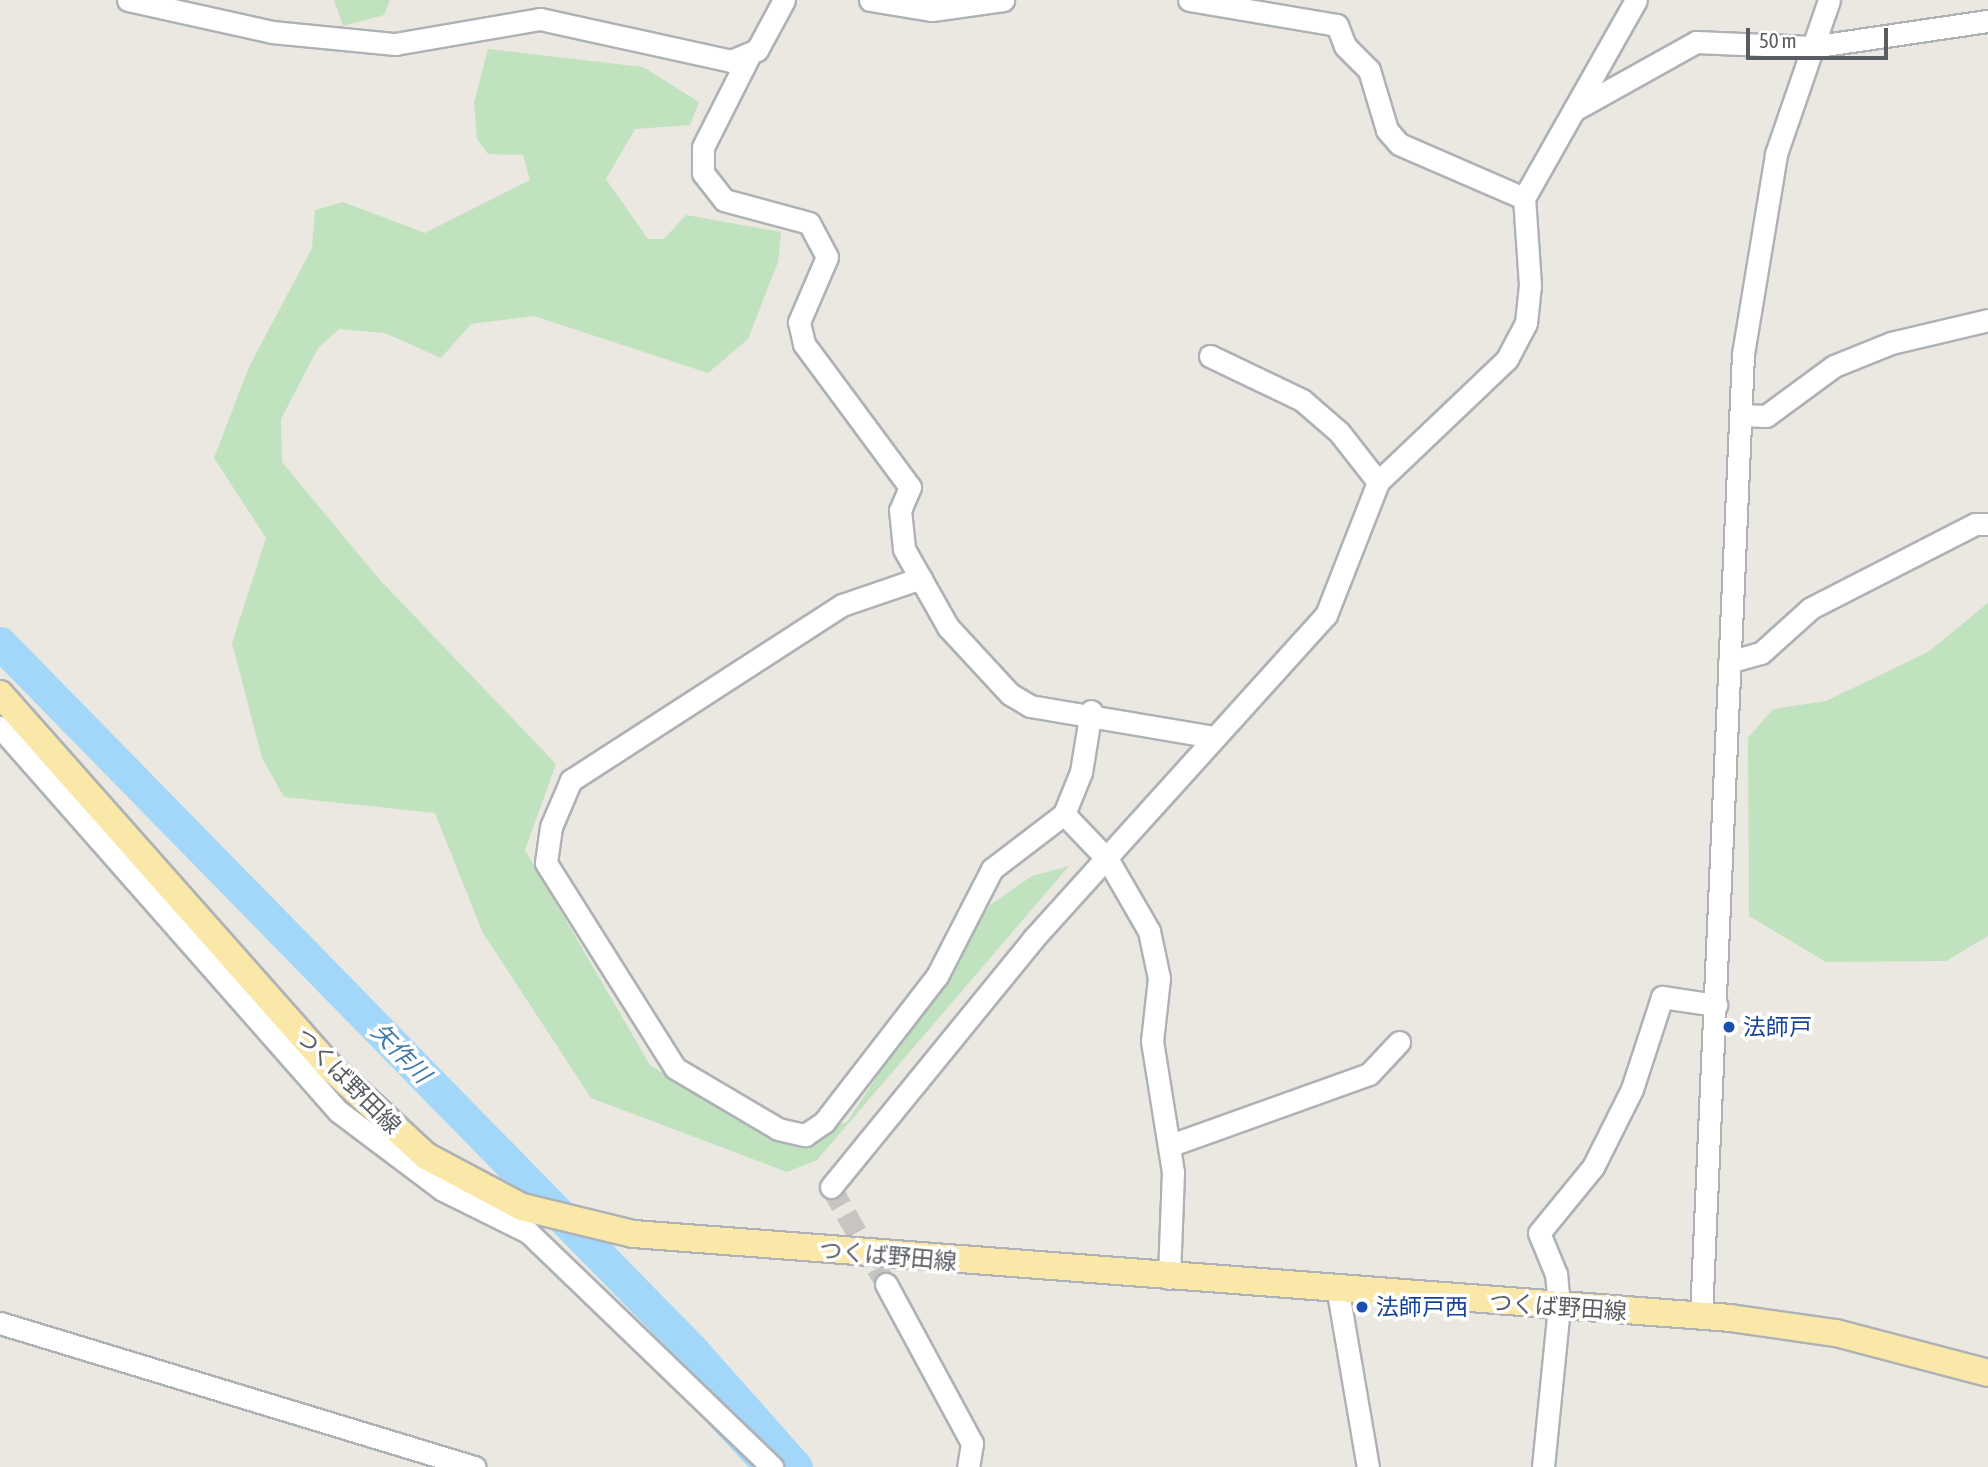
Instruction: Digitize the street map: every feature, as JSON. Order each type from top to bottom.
[{"type":"main road","name":"つくば野田線","points":[[0,694],[328,1065],[426,1156],[508,1207],[634,1234],[1338,1292],[1701,1316],[1836,1333],[1988,1373]]},
{"type":"street","points":[[128,0],[331,41],[395,44],[540,19],[731,61],[749,56]]},
{"type":"street","points":[[784,0],[777,23],[749,56],[703,147],[703,173],[724,200],[809,223],[827,257],[799,322],[804,344],[910,487],[900,510],[904,549],[948,627],[1010,694],[1030,706],[1091,711],[1214,737]]},
{"type":"street","points":[[870,0],[932,10],[1003,0]]},
{"type":"street","points":[[1189,0],[1337,25],[1345,46],[1368,70],[1387,130],[1399,144],[1524,198]]},
{"type":"street","points":[[831,1187],[1033,939],[1108,860],[1214,737],[1326,615],[1377,482],[1507,359],[1520,335],[1530,285],[1524,198],[1636,0]]},
{"type":"street","points":[[1701,1316],[1740,415],[1757,241],[1776,154],[1829,0]]},
{"type":"street","points":[[1573,111],[1696,42],[1811,47],[1988,21]]},
{"type":"street","points":[[1740,415],[1766,416],[1834,366],[1891,343],[1988,320]]},
{"type":"street","points":[[1210,356],[1302,400],[1339,432],[1377,482]]},
{"type":"street","points":[[1729,662],[1761,653],[1811,608],[1975,524],[1988,524]]},
{"type":"street","points":[[921,578],[842,606],[571,780],[551,827],[546,863],[675,1068],[778,1129],[805,1135],[824,1122],[937,976],[992,869],[1063,814],[1082,772],[1091,711]]},
{"type":"street","points":[[0,727],[338,1111],[443,1190],[508,1207],[528,1231],[684,1376],[772,1467]]},
{"type":"street","points":[[1063,814],[1108,860],[1149,931],[1159,978],[1152,1041],[1171,1145],[1169,1278]]},
{"type":"street","points":[[1543,1467],[1559,1307],[1556,1274],[1539,1233],[1593,1167],[1632,1089],[1662,997],[1716,1005]]},
{"type":"street","points":[[1171,1145],[1369,1074],[1399,1042]]},
{"type":"street","points":[[886,1284],[972,1443],[968,1467]]},
{"type":"street","points":[[1338,1292],[1368,1467]]},
{"type":"street","points":[[0,1323],[475,1467]]},
{"type":"green space","points":[[334,0],[390,0],[384,15],[343,26]]},
{"type":"green space","points":[[488,49],[643,67],[699,102],[690,125],[635,129],[606,179],[648,239],[664,239],[686,215],[781,232],[778,262],[748,339],[708,373],[534,316],[471,324],[441,358],[385,333],[339,329],[318,348],[281,419],[282,462],[379,579],[556,764],[525,850],[650,1065],[772,1141],[847,1122],[990,905],[1032,876],[1069,866],[817,1160],[787,1172],[591,1098],[483,933],[435,813],[284,797],[262,758],[232,643],[266,538],[214,458],[249,367],[312,248],[315,210],[343,202],[425,233],[530,180],[523,155],[488,154],[477,139],[474,103]]},
{"type":"green space","points":[[1988,603],[1988,936],[1946,961],[1826,962],[1749,916],[1748,738],[1773,709],[1826,701],[1928,652]]},
{"type":"waterway","name":"矢作川","points":[[0,643],[693,1351],[796,1467]]},
{"type":"waterway","points":[[706,1418],[752,1467]]},
{"type":"tunnel","points":[[831,1187],[886,1284]]},
{"type":"place","name":"法師戸","points":[[1729,1027]]},
{"type":"place","name":"法師戸西","points":[[1362,1307]]}]
